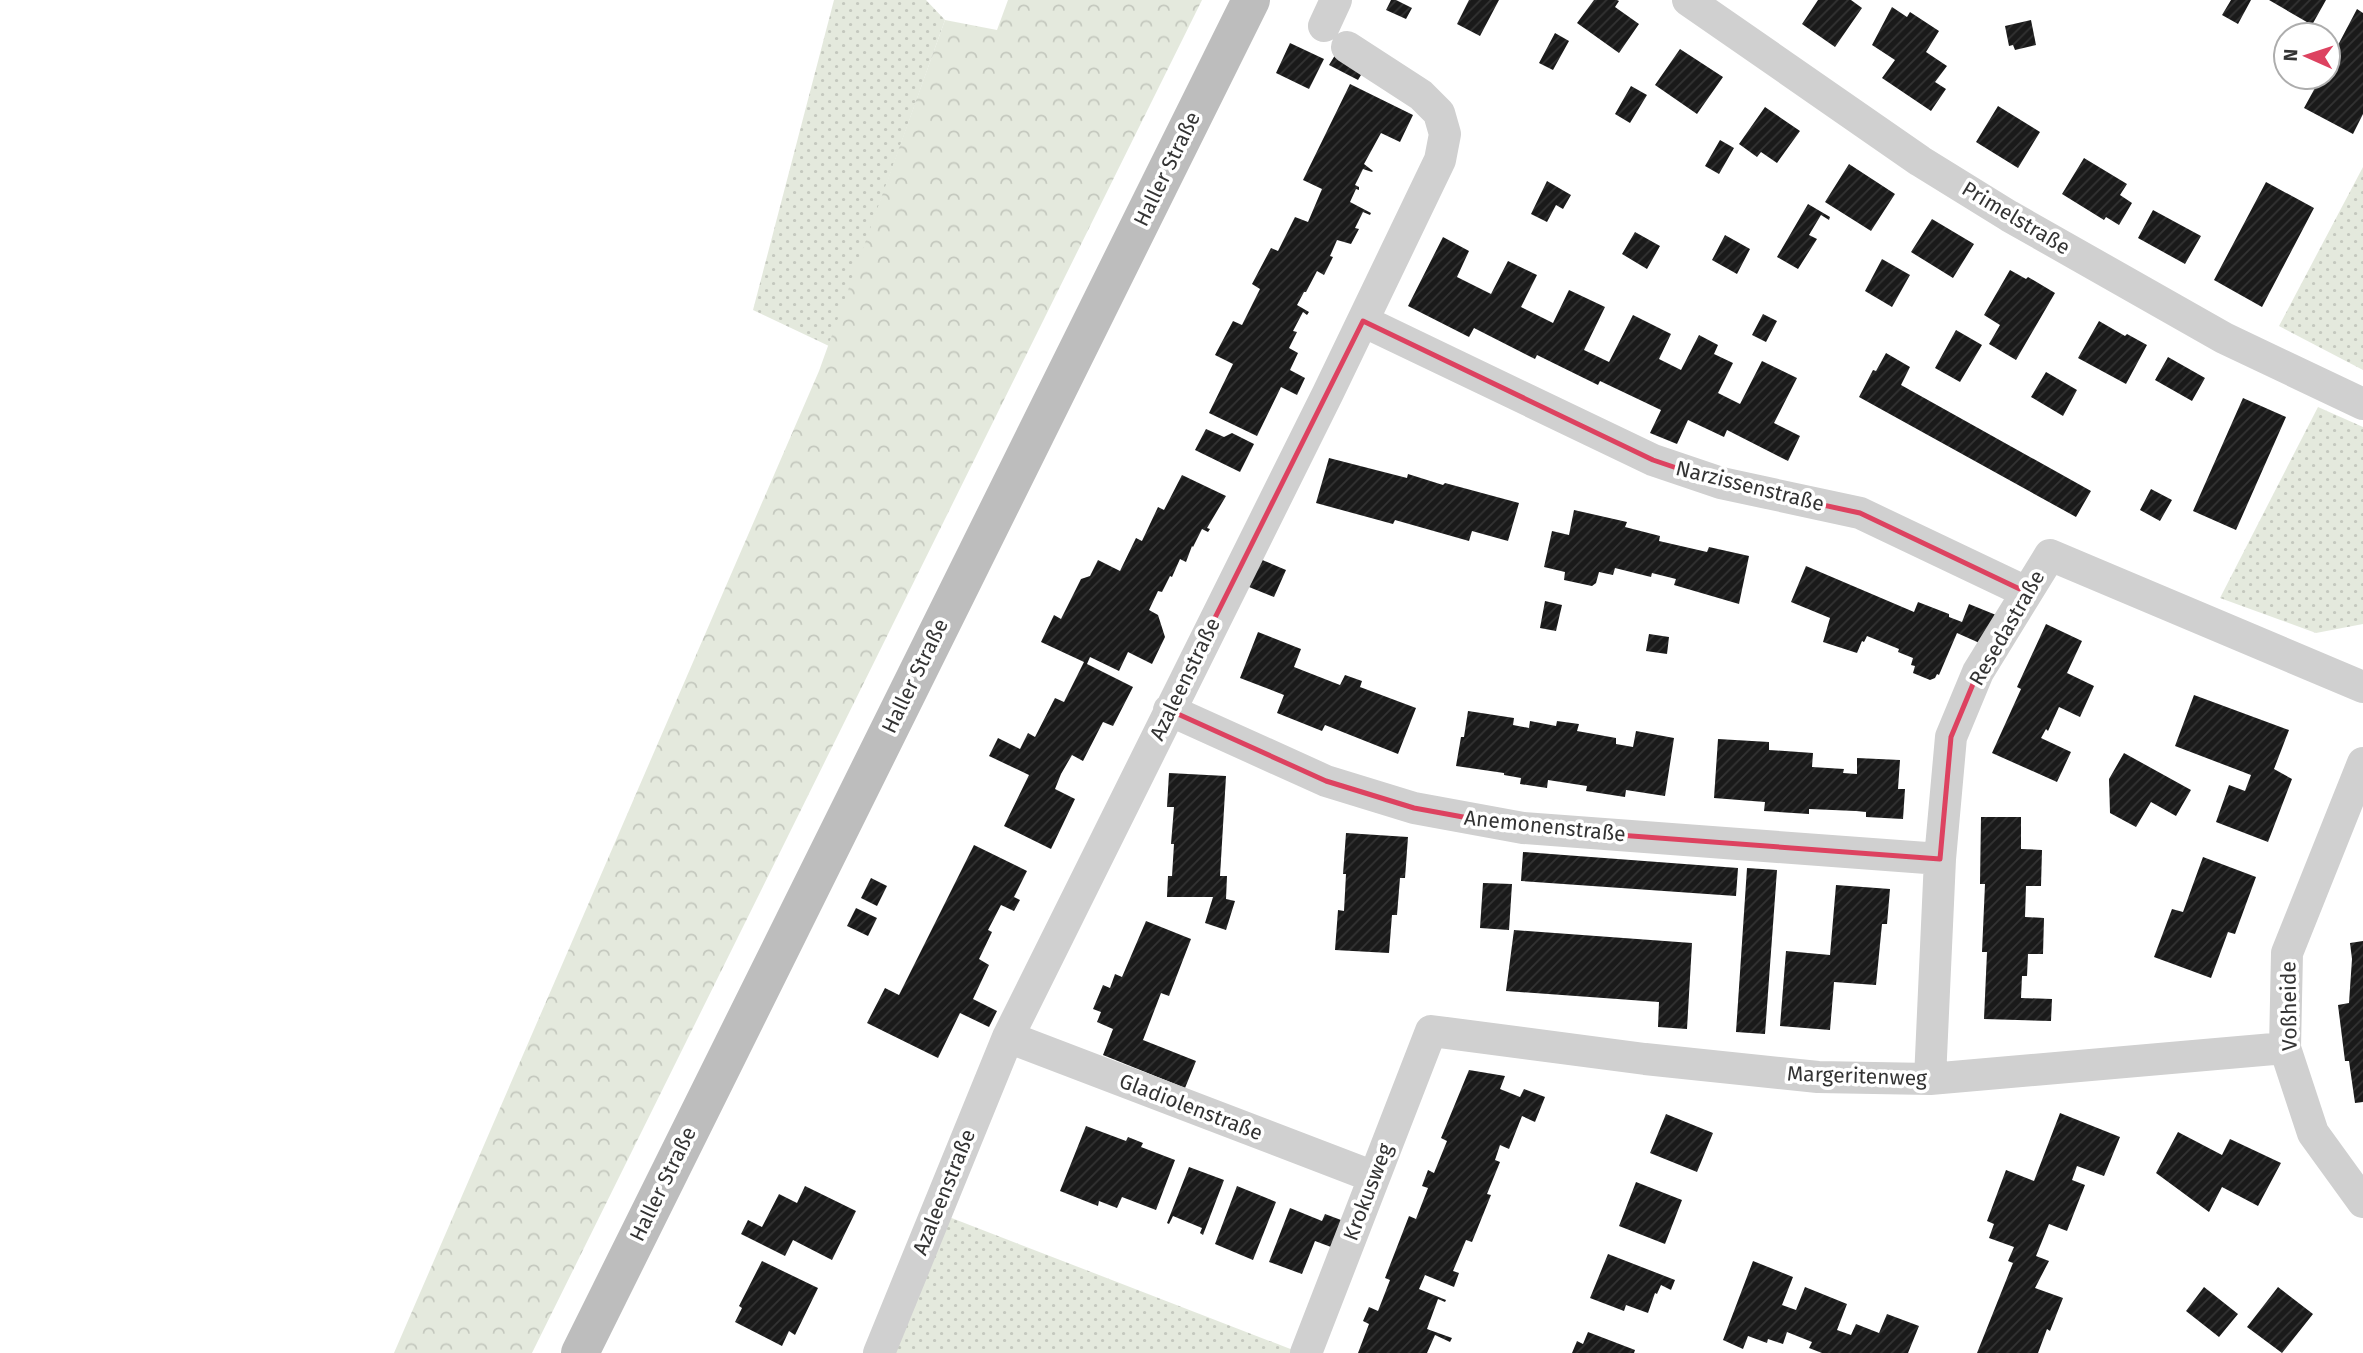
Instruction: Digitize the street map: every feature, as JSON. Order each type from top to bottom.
[{"type":"main road","name":"Haller Straße","points":[[580,1353],[1251,0]]},
{"type":"street","name":"Primelstraße","points":[[1688,0],[1920,161],[2009,216],[2224,338],[2363,404]]},
{"type":"street","name":"Azaleenstraße","points":[[879,1353],[1008,1037],[1440,160],[1445,134],[1439,113],[1336,24]]},
{"type":"street","name":"Narzissenstraße","points":[[1363,321],[1653,460],[1721,483],[1860,513],[2026,592]]},
{"type":"street","name":"Resedastraße","points":[[1930,1079],[1940,859],[1951,737],[1978,672],[2050,555],[2363,687]]},
{"type":"street","name":"Anemonenstraße","points":[[1169,710],[1326,781],[1414,808],[1523,828],[1940,859]]},
{"type":"street","name":"Voßheide","points":[[2363,763],[2287,953],[2285,1048],[2313,1133],[2363,1202]]},
{"type":"street","name":"Margeritenweg","points":[[1431,1031],[1645,1059],[1818,1077],[1930,1079],[2285,1048]]},
{"type":"street","name":"Krokusweg","points":[[1306,1353],[1431,1031]]},
{"type":"street","name":"Gladiolenstraße","points":[[1008,1037],[1374,1177]]},
{"type":"highlighted area","points":[[1363,321],[1653,460],[1721,483],[1860,513],[2026,592],[1978,672],[1951,737],[1940,859],[1523,828],[1414,808],[1326,781],[1169,710]]},
{"type":"green space","points":[[834,0],[926,0],[945,20],[829,346],[753,310]]},
{"type":"green space","points":[[1008,0],[1202,0],[532,1353],[394,1353],[819,371],[945,20],[997,30]]},
{"type":"green space","points":[[2363,167],[2363,370],[2279,326]]},
{"type":"green space","points":[[2318,407],[2363,427],[2363,624],[2316,633],[2220,598]]},
{"type":"green space","points":[[949,1217],[1293,1350],[1292,1353],[894,1353]]},
{"type":"building","points":[[1391,0],[1412,8],[1406,19],[1386,10]]},
{"type":"building","points":[[1469,0],[1499,0],[1480,36],[1457,24]]},
{"type":"building","points":[[1594,0],[1619,1],[1615,7],[1639,24],[1619,53],[1577,23]]},
{"type":"building","points":[[1818,0],[1851,0],[1862,8],[1835,47],[1802,24]]},
{"type":"building","points":[[2231,0],[2251,0],[2238,24],[2222,15]]},
{"type":"building","points":[[2269,0],[2326,0],[2314,21],[2305,21]]},
{"type":"building","points":[[1892,7],[1907,17],[1910,12],[1939,31],[1926,52],[1947,66],[1935,82],[1946,89],[1931,111],[1882,78],[1895,60],[1872,45]]},
{"type":"building","points":[[2357,9],[2363,13],[2363,114],[2353,134],[2304,108],[2313,91],[2342,91],[2342,37]]},
{"type":"building","points":[[2031,20],[2036,45],[2015,50],[2013,45],[2009,46],[2005,26]]},
{"type":"building","points":[[1555,33],[1569,41],[1553,70],[1539,63]]},
{"type":"building","points":[[1290,43],[1324,59],[1309,89],[1276,73]]},
{"type":"building","points":[[1680,49],[1723,77],[1697,114],[1655,85]]},
{"type":"building","points":[[1337,52],[1364,70],[1358,80],[1329,65]]},
{"type":"building","points":[[1350,84],[1413,115],[1400,142],[1381,133],[1364,164],[1373,171],[1363,169],[1355,185],[1359,190],[1356,189],[1350,202],[1371,213],[1370,215],[1363,212],[1355,228],[1359,229],[1351,244],[1337,240],[1330,256],[1333,257],[1324,275],[1317,271],[1297,305],[1309,312],[1307,315],[1303,312],[1293,331],[1297,332],[1289,348],[1298,353],[1290,370],[1305,378],[1297,395],[1281,387],[1257,436],[1209,413],[1233,364],[1215,355],[1233,321],[1242,325],[1260,289],[1252,284],[1271,248],[1278,251],[1295,217],[1308,222],[1322,189],[1303,180]]},
{"type":"building","points":[[1631,86],[1647,95],[1630,123],[1615,114]]},
{"type":"building","points":[[1998,106],[2040,132],[2018,168],[1976,142]]},
{"type":"building","points":[[1765,107],[1800,131],[1777,163],[1761,152],[1757,157],[1739,144]]},
{"type":"building","points":[[1720,140],[1734,148],[1719,174],[1705,166]]},
{"type":"building","points":[[2084,158],[2127,184],[2120,195],[2132,203],[2119,225],[2106,217],[2104,220],[2062,194]]},
{"type":"building","points":[[1849,164],[1895,194],[1871,231],[1825,202]]},
{"type":"building","points":[[1547,181],[1571,195],[1563,209],[1556,205],[1547,222],[1531,214]]},
{"type":"building","points":[[2266,182],[2314,208],[2262,307],[2214,280]]},
{"type":"building","points":[[1808,204],[1830,217],[1829,220],[1821,215],[1809,235],[1817,239],[1798,269],[1777,257]]},
{"type":"building","points":[[2153,210],[2201,236],[2185,264],[2138,238]]},
{"type":"building","points":[[1932,219],[1974,244],[1953,278],[1911,252]]},
{"type":"building","points":[[1635,232],[1660,246],[1647,269],[1622,254]]},
{"type":"building","points":[[1725,235],[1750,249],[1737,274],[1712,260]]},
{"type":"building","points":[[1443,237],[1469,251],[1457,277],[1491,294],[1508,261],[1537,275],[1521,307],[1553,323],[1569,290],[1605,307],[1584,350],[1609,362],[1633,315],[1671,334],[1659,359],[1681,370],[1699,335],[1718,345],[1714,354],[1733,363],[1718,393],[1740,404],[1762,361],[1797,378],[1774,423],[1800,436],[1788,461],[1727,430],[1724,437],[1688,420],[1677,444],[1650,433],[1661,410],[1600,381],[1598,385],[1537,355],[1535,359],[1474,328],[1469,337],[1408,306]]},
{"type":"building","points":[[1882,259],[1910,275],[1892,307],[1865,291]]},
{"type":"building","points":[[2010,270],[2055,293],[2016,360],[1989,344],[2000,325],[1984,315]]},
{"type":"building","points":[[1763,314],[1777,321],[1766,342],[1752,335]]},
{"type":"building","points":[[2099,321],[2147,345],[2126,384],[2078,358]]},
{"type":"building","points":[[1956,330],[1982,345],[1960,382],[1935,368]]},
{"type":"building","points":[[1886,353],[1910,367],[1901,385],[2091,491],[2076,517],[1859,397],[1873,370],[1876,371]]},
{"type":"building","points":[[2168,357],[2205,378],[2192,401],[2155,380]]},
{"type":"building","points":[[2046,372],[2077,390],[2063,416],[2031,397]]},
{"type":"building","points":[[2243,398],[2286,417],[2236,530],[2193,511]]},
{"type":"building","points":[[1206,429],[1224,437],[1232,433],[1254,444],[1240,472],[1195,450]]},
{"type":"building","points":[[1329,458],[1407,478],[1408,474],[1519,503],[1508,541],[1472,531],[1469,541],[1395,520],[1393,524],[1316,503]]},
{"type":"building","points":[[1182,475],[1226,496],[1207,528],[1210,529],[1208,532],[1202,529],[1186,562],[1180,559],[1172,577],[1170,576],[1162,592],[1158,591],[1149,610],[1158,615],[1165,637],[1152,664],[1128,652],[1119,671],[1090,657],[1087,664],[1133,687],[1113,726],[1103,722],[1083,761],[1072,755],[1061,774],[1055,789],[1075,799],[1051,849],[1004,826],[1029,775],[989,756],[998,738],[1020,749],[1028,733],[1035,737],[1055,698],[1064,702],[1084,662],[1041,642],[1054,615],[1061,619],[1081,579],[1090,576],[1098,560],[1120,571],[1136,538],[1142,541],[1158,507],[1164,510]]},
{"type":"building","points":[[2151,489],[2172,500],[2160,521],[2140,510]]},
{"type":"building","points":[[1574,510],[1627,522],[1625,527],[1660,536],[1659,541],[1707,552],[1709,547],[1749,556],[1739,604],[1674,585],[1676,579],[1652,573],[1651,577],[1615,568],[1613,575],[1599,572],[1596,583],[1592,586],[1564,580],[1565,572],[1544,567],[1552,531],[1569,535]]},
{"type":"building","points":[[1260,559],[1286,570],[1274,597],[1249,587]]},
{"type":"building","points":[[1806,566],[1914,612],[1918,602],[1962,622],[1969,604],[1996,615],[1984,645],[1957,633],[1939,675],[1930,680],[1913,673],[1913,658],[1867,636],[1857,653],[1823,642],[1830,618],[1791,602]]},
{"type":"building","points":[[1545,601],[1562,605],[1556,631],[1540,628]]},
{"type":"building","points":[[2046,624],[2082,641],[2067,673],[2094,686],[2080,717],[2059,707],[2048,731],[2046,729],[2041,738],[2071,752],[2057,782],[1992,753],[2021,689],[2017,687]]},
{"type":"building","points":[[1258,632],[1301,649],[1294,667],[1340,685],[1345,675],[1362,681],[1360,687],[1416,708],[1398,754],[1325,725],[1322,731],[1277,713],[1284,695],[1240,678]]},
{"type":"building","points":[[1649,634],[1669,637],[1667,654],[1646,651]]},
{"type":"building","points":[[2194,695],[2289,730],[2274,769],[2292,779],[2268,842],[2216,822],[2229,785],[2245,791],[2251,775],[2175,746]]},
{"type":"building","points":[[1468,711],[1514,718],[1513,725],[1529,728],[1530,721],[1556,726],[1557,721],[1579,724],[1577,731],[1616,738],[1616,744],[1633,747],[1636,731],[1674,738],[1665,796],[1626,790],[1625,797],[1586,791],[1587,786],[1548,780],[1547,788],[1520,784],[1521,778],[1504,773],[1456,766]]},
{"type":"building","points":[[1718,739],[1769,742],[1769,750],[1813,753],[1812,767],[1844,769],[1843,773],[1857,774],[1857,758],[1900,760],[1898,789],[1905,789],[1903,819],[1866,817],[1866,812],[1856,811],[1809,809],[1809,814],[1764,811],[1765,802],[1714,798]]},
{"type":"building","points":[[2124,753],[2191,790],[2176,816],[2151,802],[2136,827],[2110,813],[2109,779]]},
{"type":"building","points":[[1169,773],[1226,776],[1220,876],[1227,876],[1226,899],[1235,901],[1226,930],[1205,923],[1213,897],[1167,897],[1168,876],[1172,876],[1174,844],[1171,844],[1174,807],[1167,807]]},
{"type":"building","points":[[1981,817],[2021,817],[2021,849],[2042,850],[2041,886],[2026,886],[2025,917],[2044,918],[2043,954],[2028,954],[2027,976],[2022,976],[2021,998],[2052,999],[2051,1021],[1984,1019],[1987,952],[1982,952],[1985,884],[1980,884]]},
{"type":"building","points":[[1346,833],[1408,837],[1405,878],[1400,878],[1397,915],[1392,915],[1389,953],[1335,950],[1338,910],[1344,911]]},
{"type":"building","points":[[974,845],[1027,871],[1014,897],[1020,900],[1014,911],[1001,905],[988,930],[992,932],[979,959],[989,965],[973,999],[997,1011],[989,1027],[960,1013],[938,1058],[867,1023],[885,988],[899,995]]},
{"type":"building","points":[[1523,852],[1738,868],[1736,896],[1521,881]]},
{"type":"building","points":[[2203,857],[2256,877],[2235,934],[2228,932],[2211,978],[2154,957],[2172,909],[2183,912]]},
{"type":"building","points":[[1747,868],[1777,870],[1765,1034],[1736,1032]]},
{"type":"building","points":[[871,878],[887,886],[877,906],[861,898]]},
{"type":"building","points":[[1483,883],[1512,884],[1509,930],[1480,928]]},
{"type":"building","points":[[1836,885],[1890,889],[1887,924],[1882,924],[1876,985],[1834,982],[1830,1030],[1780,1026],[1786,951],[1830,955]]},
{"type":"building","points":[[856,908],[877,918],[868,936],[847,926]]},
{"type":"building","points":[[1146,921],[1191,939],[1169,996],[1161,993],[1143,1040],[1196,1061],[1185,1088],[1103,1055],[1113,1029],[1097,1022],[1101,1012],[1093,1009],[1103,985],[1110,988],[1115,974],[1122,977]]},
{"type":"building","points":[[1514,930],[1692,943],[1687,1029],[1658,1027],[1659,1002],[1506,991]]},
{"type":"building","points":[[2363,941],[2363,1102],[2355,1103],[2349,1061],[2345,1061],[2338,1005],[2349,1003],[2352,959],[2350,943]]},
{"type":"building","points":[[1469,1070],[1505,1076],[1500,1089],[1520,1097],[1524,1089],[1545,1097],[1535,1122],[1522,1116],[1509,1149],[1500,1145],[1495,1160],[1500,1162],[1487,1194],[1491,1195],[1472,1242],[1466,1240],[1453,1271],[1459,1273],[1454,1287],[1425,1275],[1419,1289],[1446,1300],[1445,1302],[1438,1299],[1427,1329],[1452,1338],[1450,1342],[1435,1335],[1427,1353],[1358,1353],[1369,1324],[1363,1321],[1369,1307],[1378,1311],[1390,1280],[1385,1278],[1409,1216],[1416,1219],[1428,1188],[1422,1186],[1428,1170],[1434,1173],[1447,1141],[1441,1138]]},
{"type":"building","points":[[2060,1113],[2120,1137],[2104,1176],[2077,1166],[2072,1180],[2085,1185],[2067,1231],[2049,1224],[2036,1256],[2049,1261],[2035,1288],[2063,1298],[2038,1353],[1977,1353],[2013,1263],[2008,1261],[2014,1247],[1989,1238],[1994,1224],[1987,1221],[2006,1170],[2034,1181]]},
{"type":"building","points":[[1666,1114],[1713,1133],[1697,1172],[1650,1153]]},
{"type":"building","points":[[1086,1126],[1126,1141],[1128,1137],[1143,1143],[1141,1147],[1175,1160],[1156,1210],[1122,1197],[1117,1208],[1099,1201],[1098,1206],[1060,1191]]},
{"type":"building","points":[[2178,1132],[2222,1155],[2230,1139],[2281,1163],[2258,1206],[2222,1187],[2209,1212],[2156,1173]]},
{"type":"building","points":[[1189,1167],[1224,1180],[1203,1235],[1200,1233],[1202,1228],[1173,1216],[1169,1224],[1167,1223]]},
{"type":"building","points":[[1636,1182],[1682,1200],[1665,1244],[1619,1226]]},
{"type":"building","points":[[805,1186],[856,1211],[832,1260],[793,1240],[785,1256],[741,1234],[748,1220],[762,1227],[779,1194],[797,1203]]},
{"type":"building","points":[[1237,1186],[1276,1202],[1253,1260],[1215,1244]]},
{"type":"building","points":[[1290,1208],[1322,1221],[1325,1214],[1341,1220],[1331,1247],[1315,1241],[1302,1274],[1269,1262]]},
{"type":"building","points":[[1608,1254],[1675,1280],[1671,1290],[1661,1285],[1648,1313],[1626,1305],[1624,1311],[1590,1298]]},
{"type":"building","points":[[762,1261],[818,1288],[795,1335],[789,1331],[782,1346],[735,1322],[742,1308],[739,1306]]},
{"type":"building","points":[[1753,1261],[1793,1277],[1782,1305],[1796,1310],[1805,1287],[1847,1304],[1837,1330],[1851,1335],[1856,1324],[1879,1333],[1887,1314],[1919,1326],[1908,1353],[1822,1353],[1809,1348],[1812,1342],[1787,1332],[1783,1344],[1768,1339],[1767,1343],[1748,1336],[1743,1349],[1723,1340]]},
{"type":"building","points":[[2204,1287],[2238,1314],[2219,1337],[2186,1311]]},
{"type":"building","points":[[2278,1287],[2313,1314],[2282,1353],[2247,1327]]},
{"type":"building","points":[[1588,1332],[1635,1350],[1634,1353],[1572,1353],[1577,1341],[1583,1344]]}]
